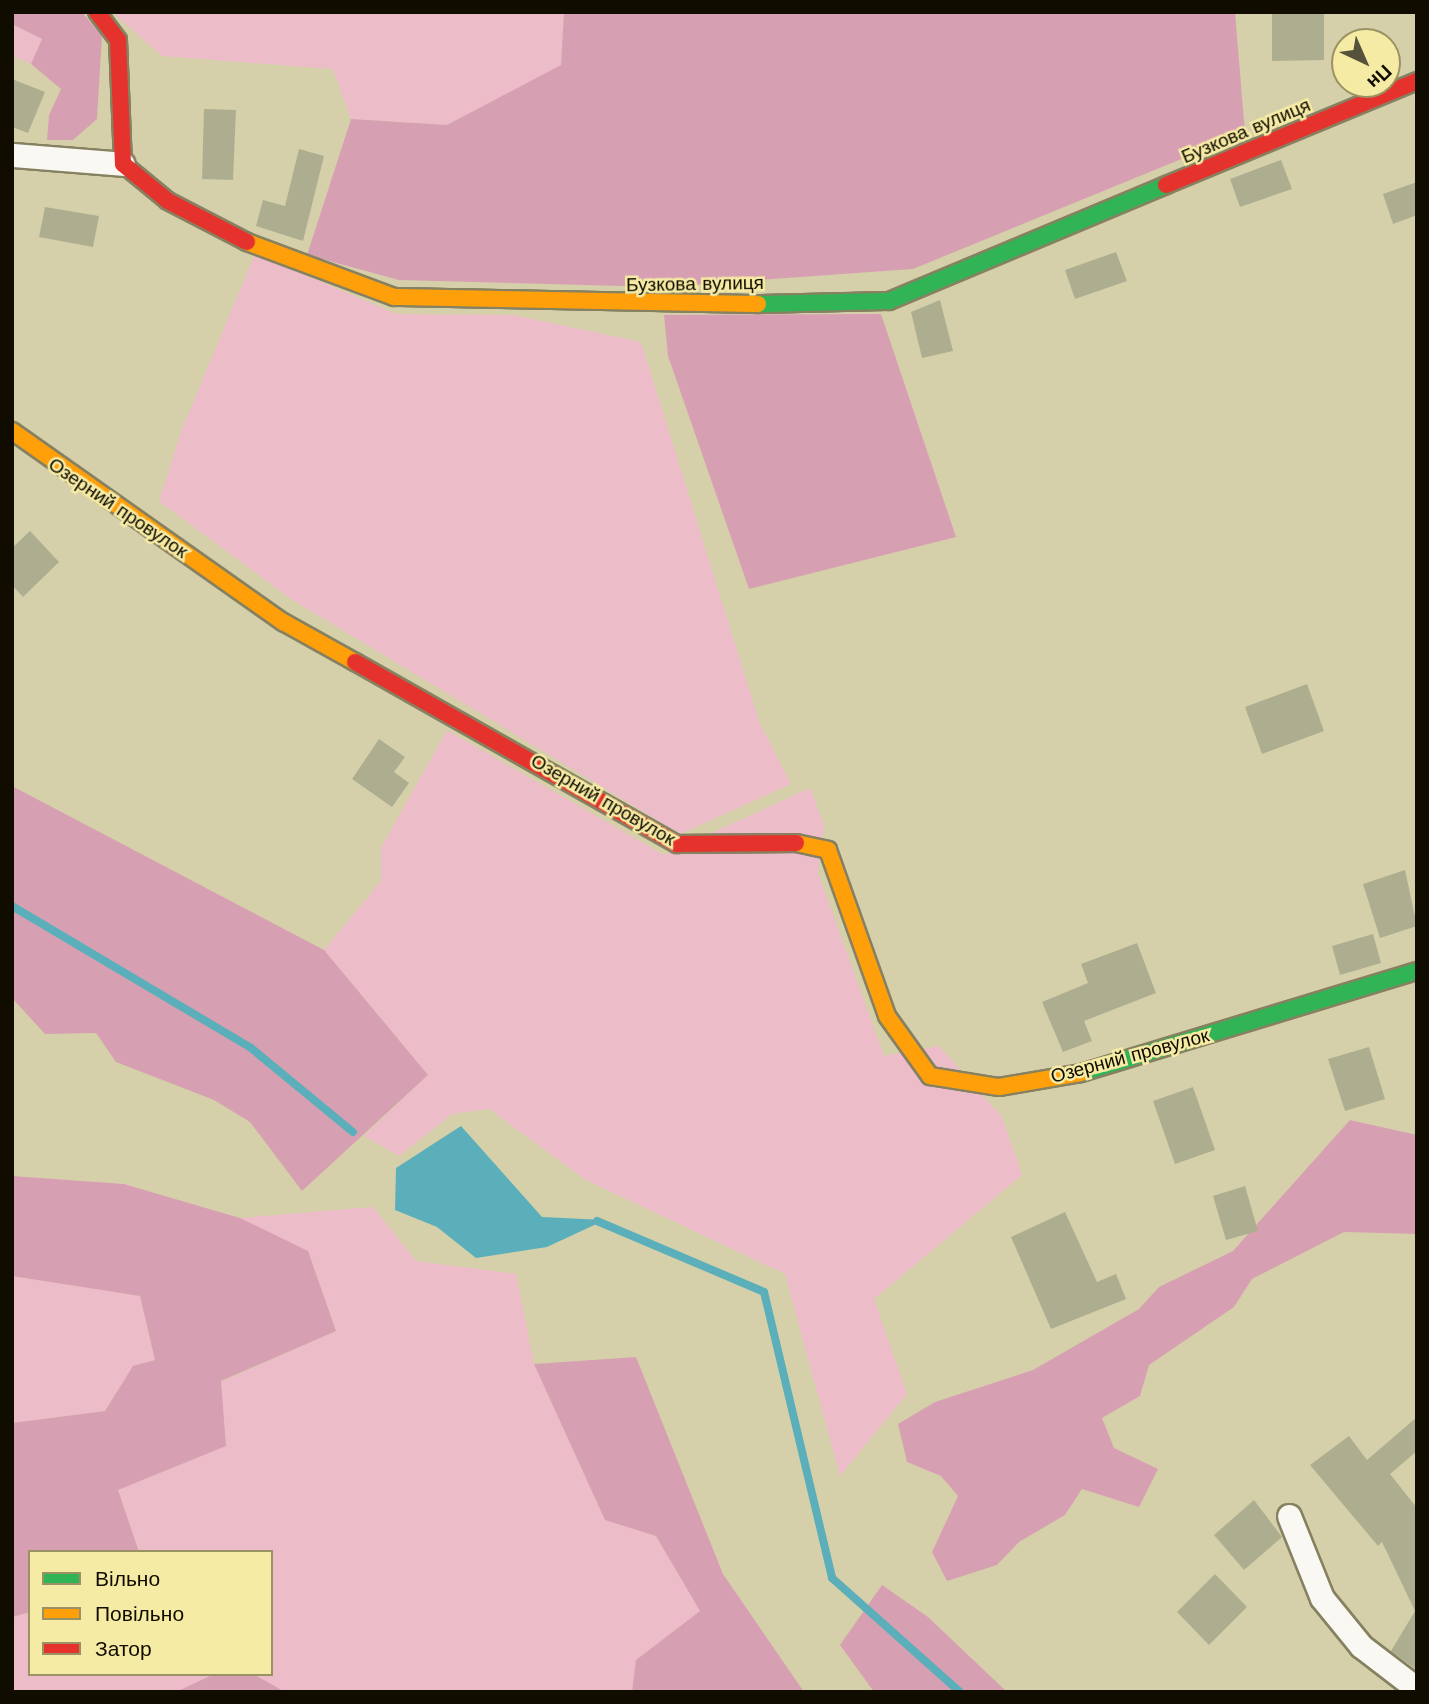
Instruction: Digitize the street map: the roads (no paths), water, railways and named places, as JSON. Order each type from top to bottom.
[{"type":"street","points":[[12,155],[123,164],[118,40],[97,12]]},
{"type":"street","name":"Бузкова вулиця","points":[[123,164],[168,201],[251,244],[394,297],[631,306],[889,301],[1417,81]]},
{"type":"street","name":"Озерний провулок","points":[[12,432],[283,622],[677,844],[800,843],[828,850],[887,1016],[930,1076],[999,1087],[1079,1074],[1417,971]]},
{"type":"street","points":[[1289,1516],[1322,1598],[1361,1646],[1417,1689]]},
{"type":"water","points":[[461,1126],[542,1217],[605,1220],[547,1247],[476,1258],[437,1227],[395,1210],[396,1168]]},
{"type":"waterway","points":[[12,906],[251,1048],[353,1132]]},
{"type":"waterway","points":[[597,1221],[764,1292],[832,1578],[960,1692]]}]
